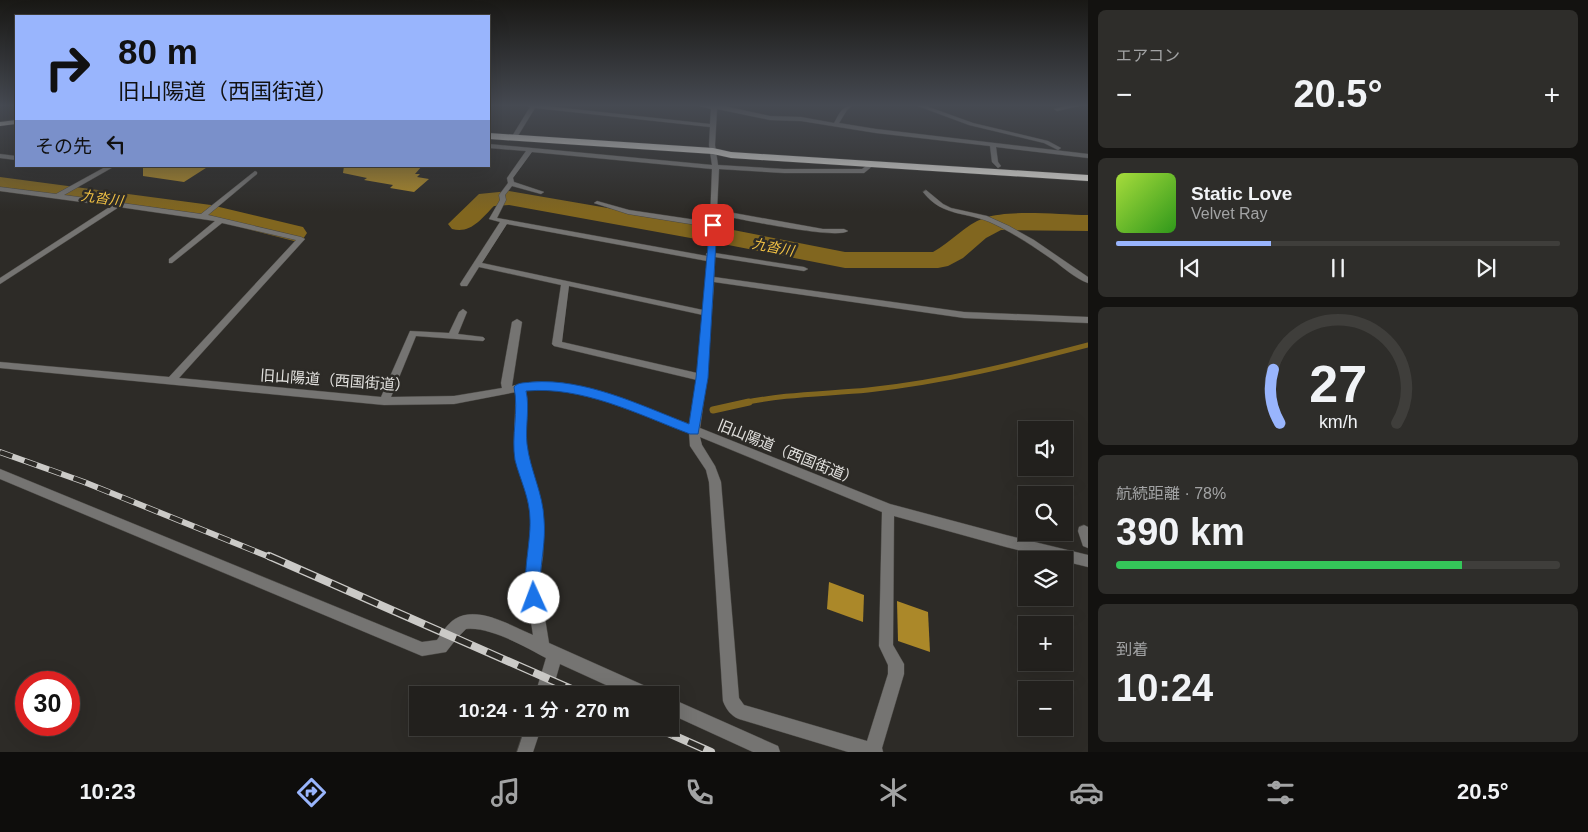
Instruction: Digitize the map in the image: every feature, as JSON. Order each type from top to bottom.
[{"type":"highway","points":[[562,141],[714,151],[731,155],[1088,177]]},
{"type":"highway","points":[[714,151],[727,149],[998,166],[1088,177]]},
{"type":"street","points":[[714,141],[716,168],[710,279],[702,378],[694,430],[696,446],[711,469],[715,482],[731,701],[739,711],[873,752],[896,674],[896,664],[886,646],[888,509]]},
{"type":"street","points":[[970,141],[1088,156]]},
{"type":"street","points":[[1042,141],[1065,150],[1064,153]]},
{"type":"street","points":[[993,144],[995,162],[998,166]]},
{"type":"street","points":[[490,146],[716,168],[784,171],[864,171],[872,164]]},
{"type":"street","points":[[530,150],[510,178],[511,183],[502,197],[493,219],[710,256],[804,269]]},
{"type":"street","points":[[0,156],[15,158]]},
{"type":"street","points":[[62,194],[112,167]]},
{"type":"street","points":[[203,216],[255,174]]},
{"type":"street","points":[[511,183],[541,192]]},
{"type":"street","points":[[0,190],[62,194],[117,205],[203,216],[301,239],[171,381]]},
{"type":"street","points":[[926,192],[933,203],[942,208],[993,221],[1027,237],[1088,281]]},
{"type":"street","points":[[597,203],[713,231]]},
{"type":"street","points":[[0,282],[117,205]]},
{"type":"street","points":[[714,212],[823,231],[844,231]]},
{"type":"street","points":[[172,262],[221,220]]},
{"type":"street","points":[[464,284],[505,221]]},
{"type":"street","points":[[476,264],[706,313]]},
{"type":"street","points":[[710,279],[964,315],[1088,320]]},
{"type":"street","points":[[565,284],[557,344],[702,378]]},
{"type":"street","points":[[453,336],[463,312]]},
{"type":"street","points":[[517,322],[506,383],[522,399],[520,441],[522,460],[534,495],[537,518],[536,555],[532,582],[549,651],[544,686]]},
{"type":"street","points":[[384,401],[413,333],[480,339]]},
{"type":"street","name":"旧山陽道（西国街道）","points":[[0,364],[384,401],[454,400],[513,388],[547,385],[611,399],[694,430],[888,509],[1006,541],[1088,560]]},
{"type":"street","points":[[0,474],[422,649],[441,647],[456,627],[466,621],[480,622],[626,686]]},
{"type":"street","points":[[679,710],[772,752]]},
{"type":"street","points":[[525,752],[530,736]]},
{"type":"building","points":[[143,167],[207,167],[184,182],[143,176]]},
{"type":"building","points":[[344,167],[421,167],[415,174],[420,174],[417,177],[429,179],[414,192],[390,188],[393,185],[364,180],[367,178],[343,173]]},
{"type":"building","points":[[829,582],[864,595],[863,622],[827,609]]},
{"type":"building","points":[[897,601],[928,612],[930,652],[898,641]]},
{"type":"waterway","name":"九沓川","points":[[0,184],[203,211]]},
{"type":"waterway","name":"九沓川","points":[[461,224],[487,199],[509,198],[718,235],[845,260],[938,260],[953,252],[977,232],[993,224],[1002,222],[1088,223]]},
{"type":"waterway","name":"九沓川","points":[[211,212],[294,233]]},
{"type":"waterway","points":[[748,402],[896,387],[1007,365],[1088,345]]},
{"type":"waterway","points":[[713,410],[748,402]]},
{"type":"waterway","points":[[743,403],[748,402]]},
{"type":"railway","points":[[0,452],[84,482],[272,558]]},
{"type":"railway","points":[[269,556],[565,686]]},
{"type":"railway","points":[[675,736],[711,752]]},
{"type":"route","points":[[534,598],[532,582],[536,555],[537,518],[534,495],[522,460],[520,441],[522,399],[520,387],[536,384],[562,386],[611,399],[665,421],[694,430],[702,378],[713,225]]}]
